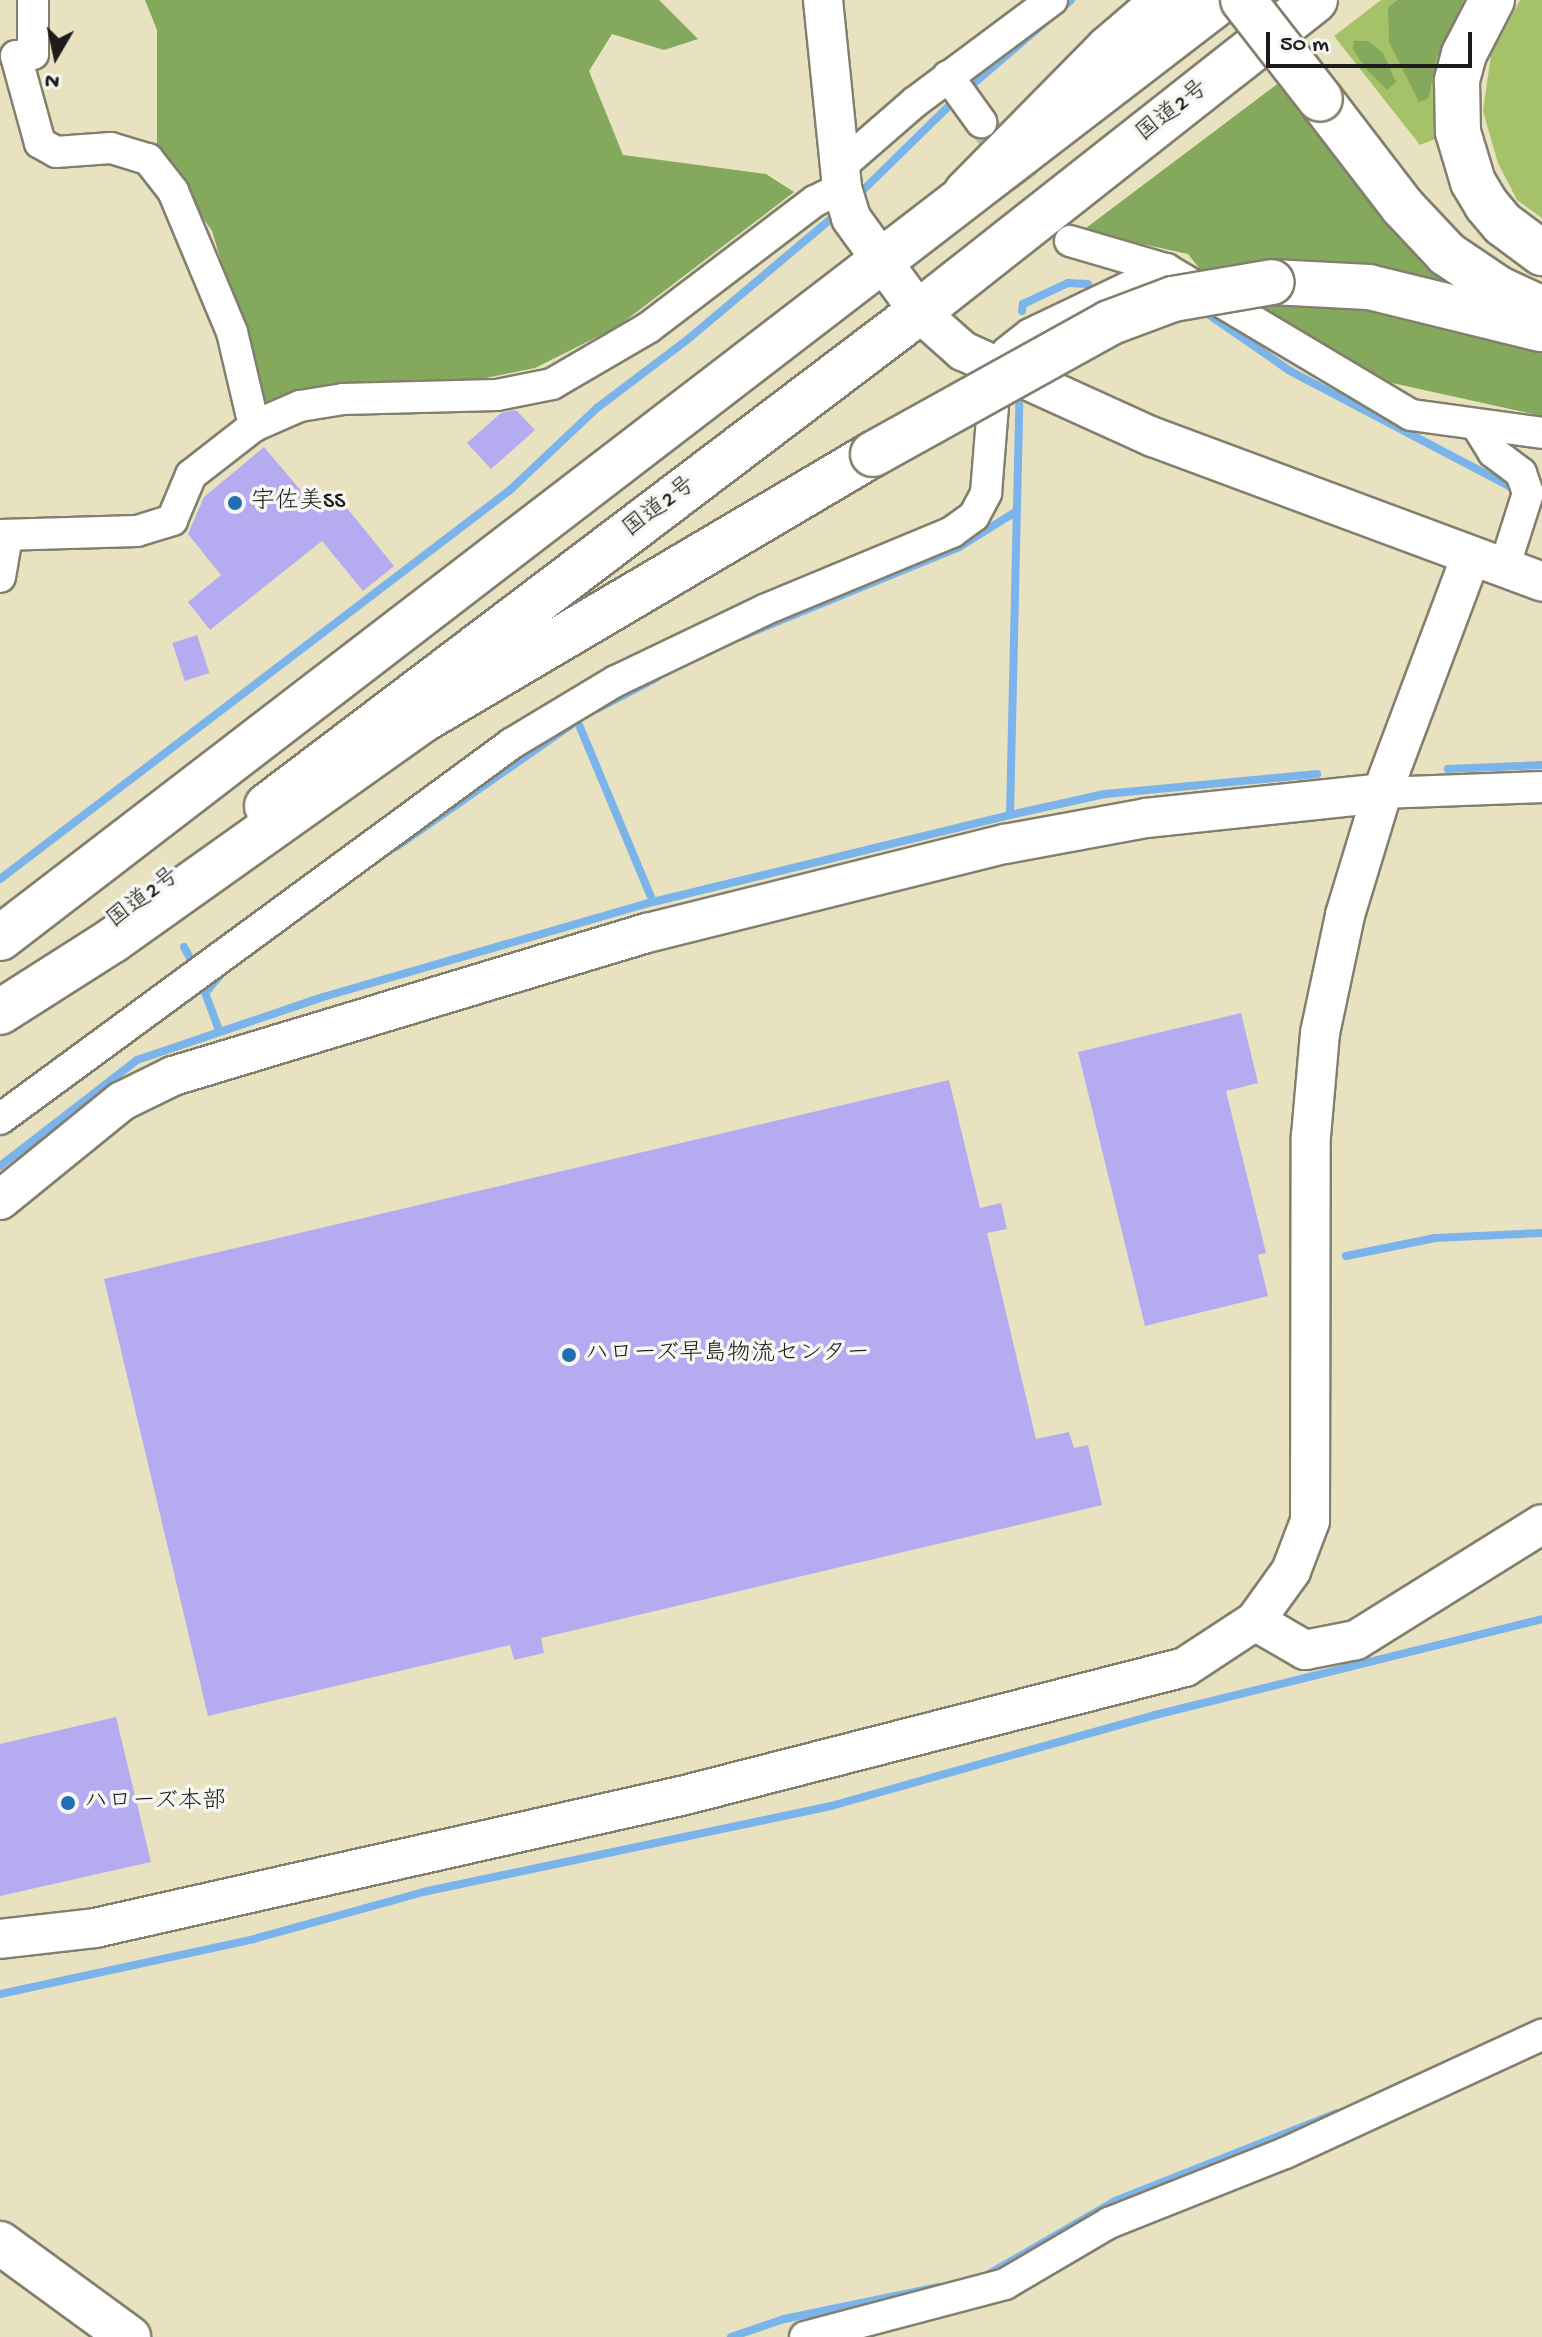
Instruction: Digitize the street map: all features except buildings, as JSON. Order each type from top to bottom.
[{"type":"highway","points":[[966,193],[1108,49],[1165,0]]},
{"type":"highway","points":[[0,938],[1221,0]]},
{"type":"highway","points":[[1243,0],[1446,212],[1502,255],[1542,274]]},
{"type":"highway","points":[[1274,0],[1402,206],[1447,254],[1499,289],[1542,309]]},
{"type":"highway","name":"国道2号","points":[[0,1010],[919,312],[1315,0]]},
{"type":"highway","points":[[1492,0],[1464,54],[1457,81],[1458,132],[1468,170],[1486,204],[1503,224],[1542,253]]},
{"type":"highway","points":[[0,1010],[113,940],[421,721],[873,454],[1109,323],[1173,299],[1272,282],[1369,287],[1542,329]]},
{"type":"main road","points":[[0,2243],[129,2337]]},
{"type":"street","points":[[33,0],[33,54],[16,56],[11,84],[40,143],[56,152],[111,148],[148,159],[173,191],[232,332],[254,426]]},
{"type":"street","points":[[823,0],[844,193],[880,262],[919,312],[963,351],[1153,437],[1542,582]]},
{"type":"street","points":[[0,577],[3,535],[137,531],[172,520],[191,475],[254,426],[300,406],[343,399],[497,395],[552,384],[648,328],[815,201],[844,193],[963,97],[1052,0]]},
{"type":"street","points":[[1070,241],[1166,269],[1411,415],[1542,433]]},
{"type":"street","points":[[0,1119],[511,744],[616,681],[764,610],[952,532],[974,516],[986,493],[996,368],[1030,334],[1166,269]]},
{"type":"street","points":[[0,1939],[95,1928],[685,1795],[1185,1667],[1255,1621],[1291,1571],[1310,1521],[1311,1136],[1320,1033],[1345,915],[1382,793],[1488,562],[1527,498],[1521,473],[1493,452],[1477,426]]},
{"type":"street","points":[[0,1200],[122,1101],[173,1076],[647,933],[1005,844],[1146,818],[1382,793],[1542,787]]},
{"type":"street","points":[[1255,1621],[1305,1650],[1356,1640],[1542,1524]]},
{"type":"street","points":[[805,2337],[1005,2284],[1109,2223],[1285,2153],[1542,2035]]},
{"type":"green space","points":[[145,0],[659,0],[698,39],[664,50],[612,34],[589,71],[623,155],[766,174],[794,192],[617,327],[535,368],[486,378],[346,387],[264,403],[212,231],[157,151],[157,30]]},
{"type":"green space","points":[[1381,0],[1397,0],[1388,7],[1429,98],[1436,60],[1464,0],[1474,0],[1440,137],[1420,145],[1334,36]]},
{"type":"green space","points":[[1397,0],[1464,0],[1436,60],[1429,98],[1419,102],[1389,42],[1388,7]]},
{"type":"green space","points":[[1520,0],[1542,0],[1542,218],[1517,200],[1498,163],[1483,111],[1491,55]]},
{"type":"green space","points":[[1354,41],[1368,41],[1383,53],[1396,82],[1387,90],[1366,69],[1353,49]]},
{"type":"green space","points":[[1280,82],[1371,201],[1447,282],[1436,289],[1203,273],[1188,254],[1082,231]]},
{"type":"green space","points":[[1236,296],[1322,297],[1542,348],[1542,416],[1374,379]]},
{"type":"waterway","points":[[966,90],[1071,0]]},
{"type":"waterway","points":[[854,199],[956,99]]},
{"type":"waterway","points":[[0,879],[510,490],[597,408],[687,340],[838,213]]},
{"type":"waterway","points":[[1022,311],[1023,304],[1068,283],[1088,284]]},
{"type":"waterway","points":[[1202,310],[1290,371],[1520,492]]},
{"type":"waterway","points":[[1010,815],[1019,405]]},
{"type":"waterway","points":[[740,637],[959,547],[1017,511]]},
{"type":"waterway","points":[[597,709],[656,678]]},
{"type":"waterway","points":[[577,720],[653,902]]},
{"type":"waterway","points":[[396,847],[572,724]]},
{"type":"waterway","points":[[1448,769],[1542,765]]},
{"type":"waterway","points":[[0,1166],[137,1060],[323,997],[653,902],[1010,815],[1105,794],[1317,774]]},
{"type":"waterway","points":[[184,947],[190,958]]},
{"type":"waterway","points":[[206,992],[223,972]]},
{"type":"waterway","points":[[204,990],[219,1030]]},
{"type":"waterway","points":[[1346,1256],[1435,1238],[1542,1233]]},
{"type":"waterway","points":[[0,1994],[254,1939],[423,1892],[831,1806],[1155,1715],[1542,1619]]},
{"type":"waterway","points":[[987,2275],[1115,2201],[1337,2113]]},
{"type":"waterway","points":[[731,2337],[784,2319],[939,2287]]},
{"type":"tunnel","points":[[981,122],[1059,226]]},
{"type":"place","name":"宇佐美SS","points":[[235,503]]},
{"type":"place","name":"ハローズ早島物流センター","points":[[569,1355]]},
{"type":"place","name":"ハローズ本部","points":[[68,1803]]}]
